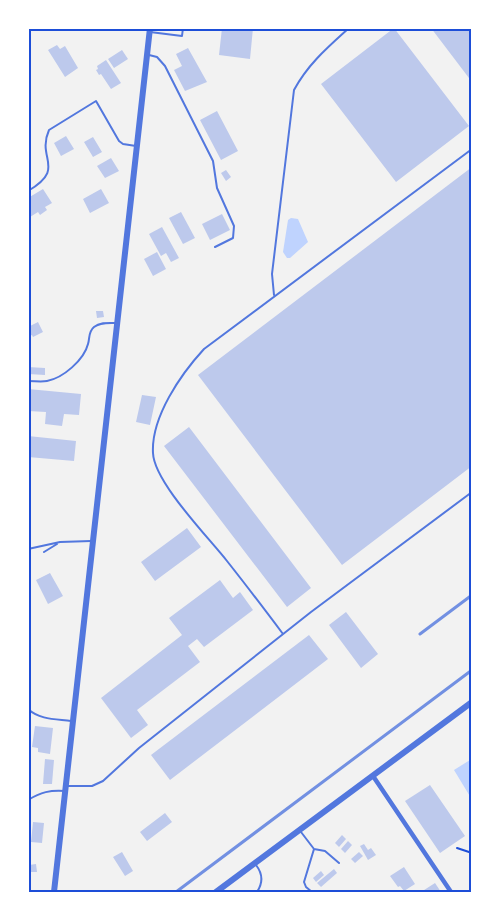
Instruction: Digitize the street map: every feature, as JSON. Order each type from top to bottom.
[{"type":"street","points":[[54,892],[150,30]]},
{"type":"street","points":[[216,892],[471,702]]},
{"type":"street","points":[[373,776],[451,892]]},
{"type":"lane","points":[[150,30],[182,36],[183,28]]},
{"type":"lane","points":[[274,295],[272,274],[294,90],[314,60],[349,28]]},
{"type":"lane","points":[[147,55],[157,57],[165,66],[213,161],[217,188],[234,226],[233,238],[214,247]]},
{"type":"lane","points":[[28,192],[47,177],[46,139],[48,130],[96,101],[119,141],[123,144],[137,146]]},
{"type":"lane","points":[[283,634],[160,475],[152,452],[160,417],[187,367],[220,335],[471,149]]},
{"type":"lane","points":[[28,381],[45,381],[63,374],[82,355],[94,327],[104,323],[116,323]]},
{"type":"lane","points":[[28,800],[51,790],[92,786],[103,781],[139,748],[283,634],[471,492]]},
{"type":"lane","points":[[28,549],[60,542],[93,541]]},
{"type":"lane","points":[[44,552],[60,542]]},
{"type":"lane","points":[[28,709],[44,718],[73,722]]},
{"type":"lane","points":[[300,830],[314,849],[331,854],[339,863]]},
{"type":"lane","points":[[312,892],[304,882],[314,849]]},
{"type":"lane","points":[[255,863],[261,875],[260,888],[257,892]]},
{"type":"path","points":[[457,849],[471,852]]},
{"type":"water","points":[[298,219],[308,242],[290,258],[287,258],[283,252],[288,220]]},
{"type":"water","points":[[470,760],[472,763],[471,798],[454,770]]},
{"type":"building","points":[[222,28],[253,28],[250,59],[219,55]]},
{"type":"building","points":[[394,28],[469,126],[396,182],[321,84]]},
{"type":"building","points":[[431,28],[472,28],[472,82]]},
{"type":"building","points":[[57,45],[60,49],[65,46],[78,68],[65,77],[48,50]]},
{"type":"building","points":[[188,48],[207,82],[185,91],[174,70],[182,66],[176,54]]},
{"type":"building","points":[[122,50],[128,59],[114,68],[108,59]]},
{"type":"building","points":[[106,60],[121,83],[111,89],[96,70],[97,66]]},
{"type":"building","points":[[217,111],[238,151],[221,160],[200,120]]},
{"type":"building","points":[[66,136],[74,149],[61,156],[54,143]]},
{"type":"building","points":[[93,137],[102,152],[93,157],[84,142]]},
{"type":"building","points":[[111,158],[119,171],[105,178],[97,166]]},
{"type":"building","points":[[472,167],[472,466],[342,565],[198,375]]},
{"type":"building","points":[[226,170],[231,177],[226,181],[221,173]]},
{"type":"building","points":[[43,189],[52,203],[45,207],[47,210],[40,215],[38,212],[30,217],[28,198]]},
{"type":"building","points":[[101,189],[109,203],[90,213],[83,199]]},
{"type":"building","points":[[181,212],[195,238],[183,244],[169,218]]},
{"type":"building","points":[[222,214],[230,230],[210,240],[202,224]]},
{"type":"building","points":[[162,227],[179,258],[171,262],[166,253],[161,256],[149,234]]},
{"type":"building","points":[[157,252],[166,269],[153,276],[144,259]]},
{"type":"building","points":[[96,311],[103,311],[104,317],[97,318]]},
{"type":"building","points":[[38,322],[43,332],[28,337],[28,327]]},
{"type":"building","points":[[28,367],[45,368],[45,375],[28,374]]},
{"type":"building","points":[[28,389],[81,394],[79,415],[64,414],[62,426],[45,424],[46,412],[28,411]]},
{"type":"building","points":[[142,395],[156,397],[150,425],[136,422]]},
{"type":"building","points":[[189,427],[311,588],[287,607],[164,446]]},
{"type":"building","points":[[28,436],[76,441],[74,461],[28,457]]},
{"type":"building","points":[[187,528],[201,547],[155,581],[141,562]]},
{"type":"building","points":[[50,573],[63,596],[48,604],[36,580]]},
{"type":"building","points":[[220,580],[233,598],[240,592],[253,610],[204,647],[197,639],[188,646],[200,662],[137,710],[148,725],[131,738],[101,698],[182,635],[169,618]]},
{"type":"building","points":[[346,612],[378,654],[361,668],[329,625]]},
{"type":"building","points":[[309,635],[328,659],[170,780],[151,755]]},
{"type":"building","points":[[35,726],[53,728],[50,754],[38,752],[38,748],[32,747]]},
{"type":"building","points":[[45,759],[54,760],[52,784],[43,784]]},
{"type":"building","points":[[430,785],[465,836],[440,853],[405,801]]},
{"type":"building","points":[[165,813],[172,822],[147,841],[140,832]]},
{"type":"building","points":[[33,822],[44,823],[42,843],[31,842]]},
{"type":"building","points":[[342,835],[346,839],[339,847],[335,843]]},
{"type":"building","points":[[348,841],[352,845],[345,853],[341,849]]},
{"type":"building","points":[[364,844],[376,855],[368,860],[360,846]]},
{"type":"building","points":[[122,852],[133,871],[125,876],[113,857]]},
{"type":"building","points":[[359,852],[363,856],[355,863],[351,859]]},
{"type":"building","points":[[36,864],[37,872],[30,872],[29,865]]},
{"type":"building","points":[[404,867],[415,884],[404,891],[390,876]]},
{"type":"building","points":[[334,869],[337,873],[321,887],[317,883]]},
{"type":"building","points":[[321,871],[324,875],[316,882],[313,878]]},
{"type":"building","points":[[435,883],[441,892],[421,892]]},
{"type":"railway","points":[[420,634],[472,595]]},
{"type":"railway","points":[[176,892],[472,670]]}]
